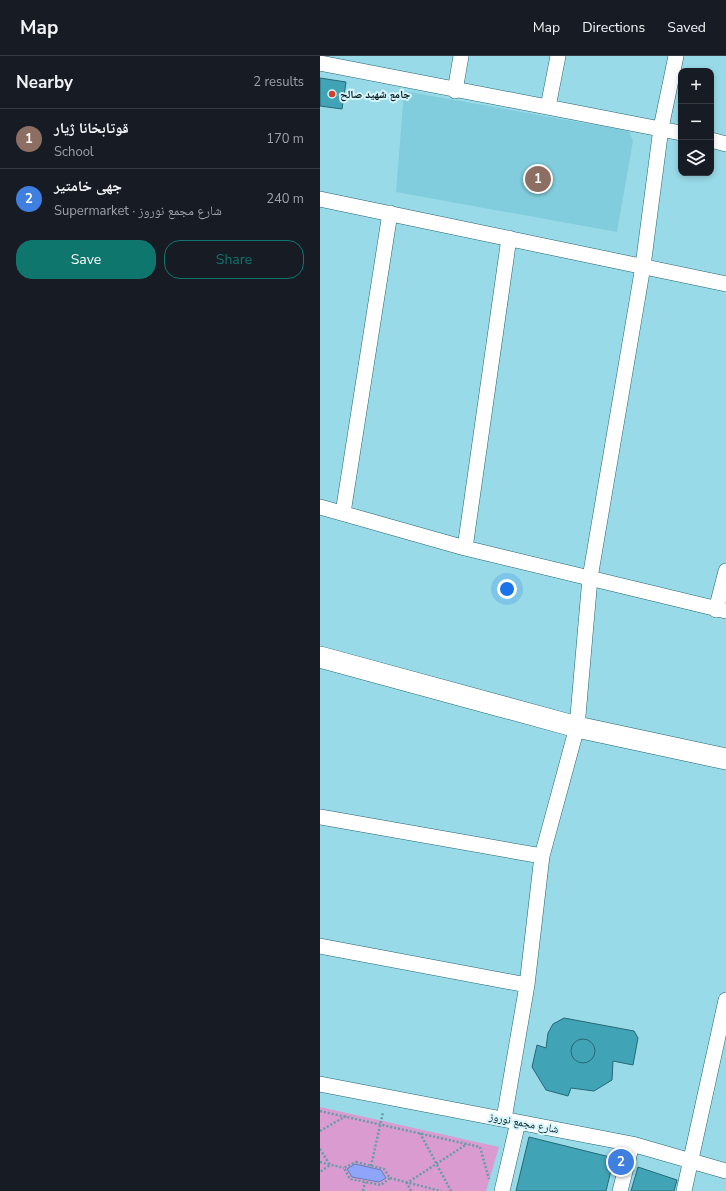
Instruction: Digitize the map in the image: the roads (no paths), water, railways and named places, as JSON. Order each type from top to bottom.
[{"type":"main road","points":[[320,657],[577,728],[726,759]]},
{"type":"street","points":[[455,91],[461,56]]},
{"type":"street","points":[[548,107],[558,56]]},
{"type":"street","points":[[502,1191],[542,856],[577,728],[590,578],[643,266],[661,128],[676,56]]},
{"type":"street","points":[[320,63],[351,62],[455,91],[678,132]]},
{"type":"street","points":[[714,141],[726,144]]},
{"type":"street","points":[[320,199],[726,284]]},
{"type":"street","points":[[343,513],[390,213]]},
{"type":"street","points":[[465,548],[509,238]]},
{"type":"street","points":[[320,507],[465,548],[721,610],[726,571]]},
{"type":"street","points":[[320,817],[542,856]]},
{"type":"street","points":[[320,946],[527,985]]},
{"type":"street","points":[[684,1191],[726,1000]]},
{"type":"street","name":"شارع مجمع نوروز","points":[[320,1084],[632,1144],[726,1171]]},
{"type":"street","points":[[620,1191],[632,1144]]},
{"type":"water","points":[[355,1164],[381,1170],[386,1178],[379,1182],[352,1177],[347,1169]]},
{"type":"place","name":"جامع شهيد صالح","points":[[332,94]]},
{"type":"place","name":"قوتابخانا ژيار","points":[[538,179]]},
{"type":"place","name":"جهى خامتير","points":[[621,1162]]}]
